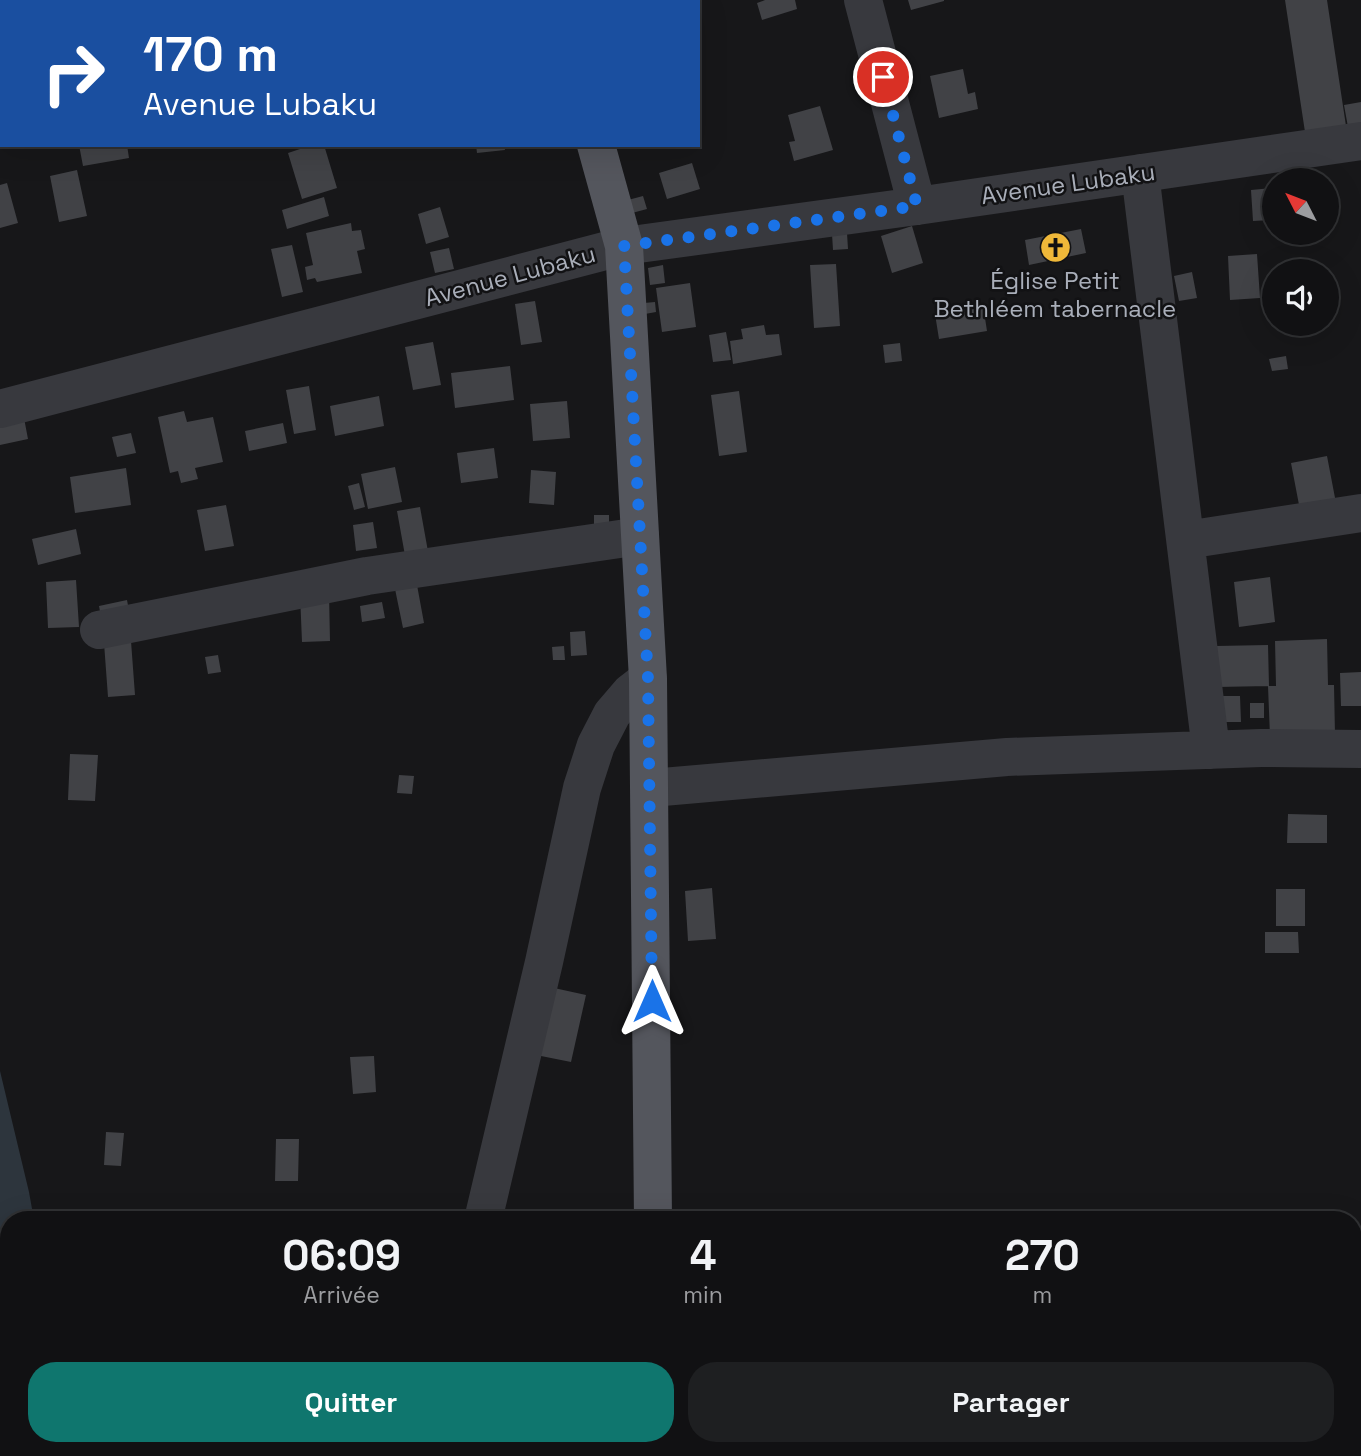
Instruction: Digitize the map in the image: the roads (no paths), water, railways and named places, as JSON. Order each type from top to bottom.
[{"type":"main road","points":[[597,147],[624,246],[648,679],[653,1211]]},
{"type":"street","points":[[863,0],[917,206]]},
{"type":"street","name":"Avenue Lubaku","points":[[0,409],[624,246],[1361,141]]},
{"type":"street","points":[[1140,173],[1211,750]]},
{"type":"street","points":[[1186,540],[1361,513]]},
{"type":"street","points":[[99,630],[367,576],[640,536]]},
{"type":"street","points":[[485,1211],[582,788],[596,745],[612,714],[630,693],[648,679]]},
{"type":"street","points":[[651,788],[1007,757],[1211,750],[1361,749]]},
{"type":"place","name":"Église Petit Bethléem tabernacle","points":[[1055,247]]}]
